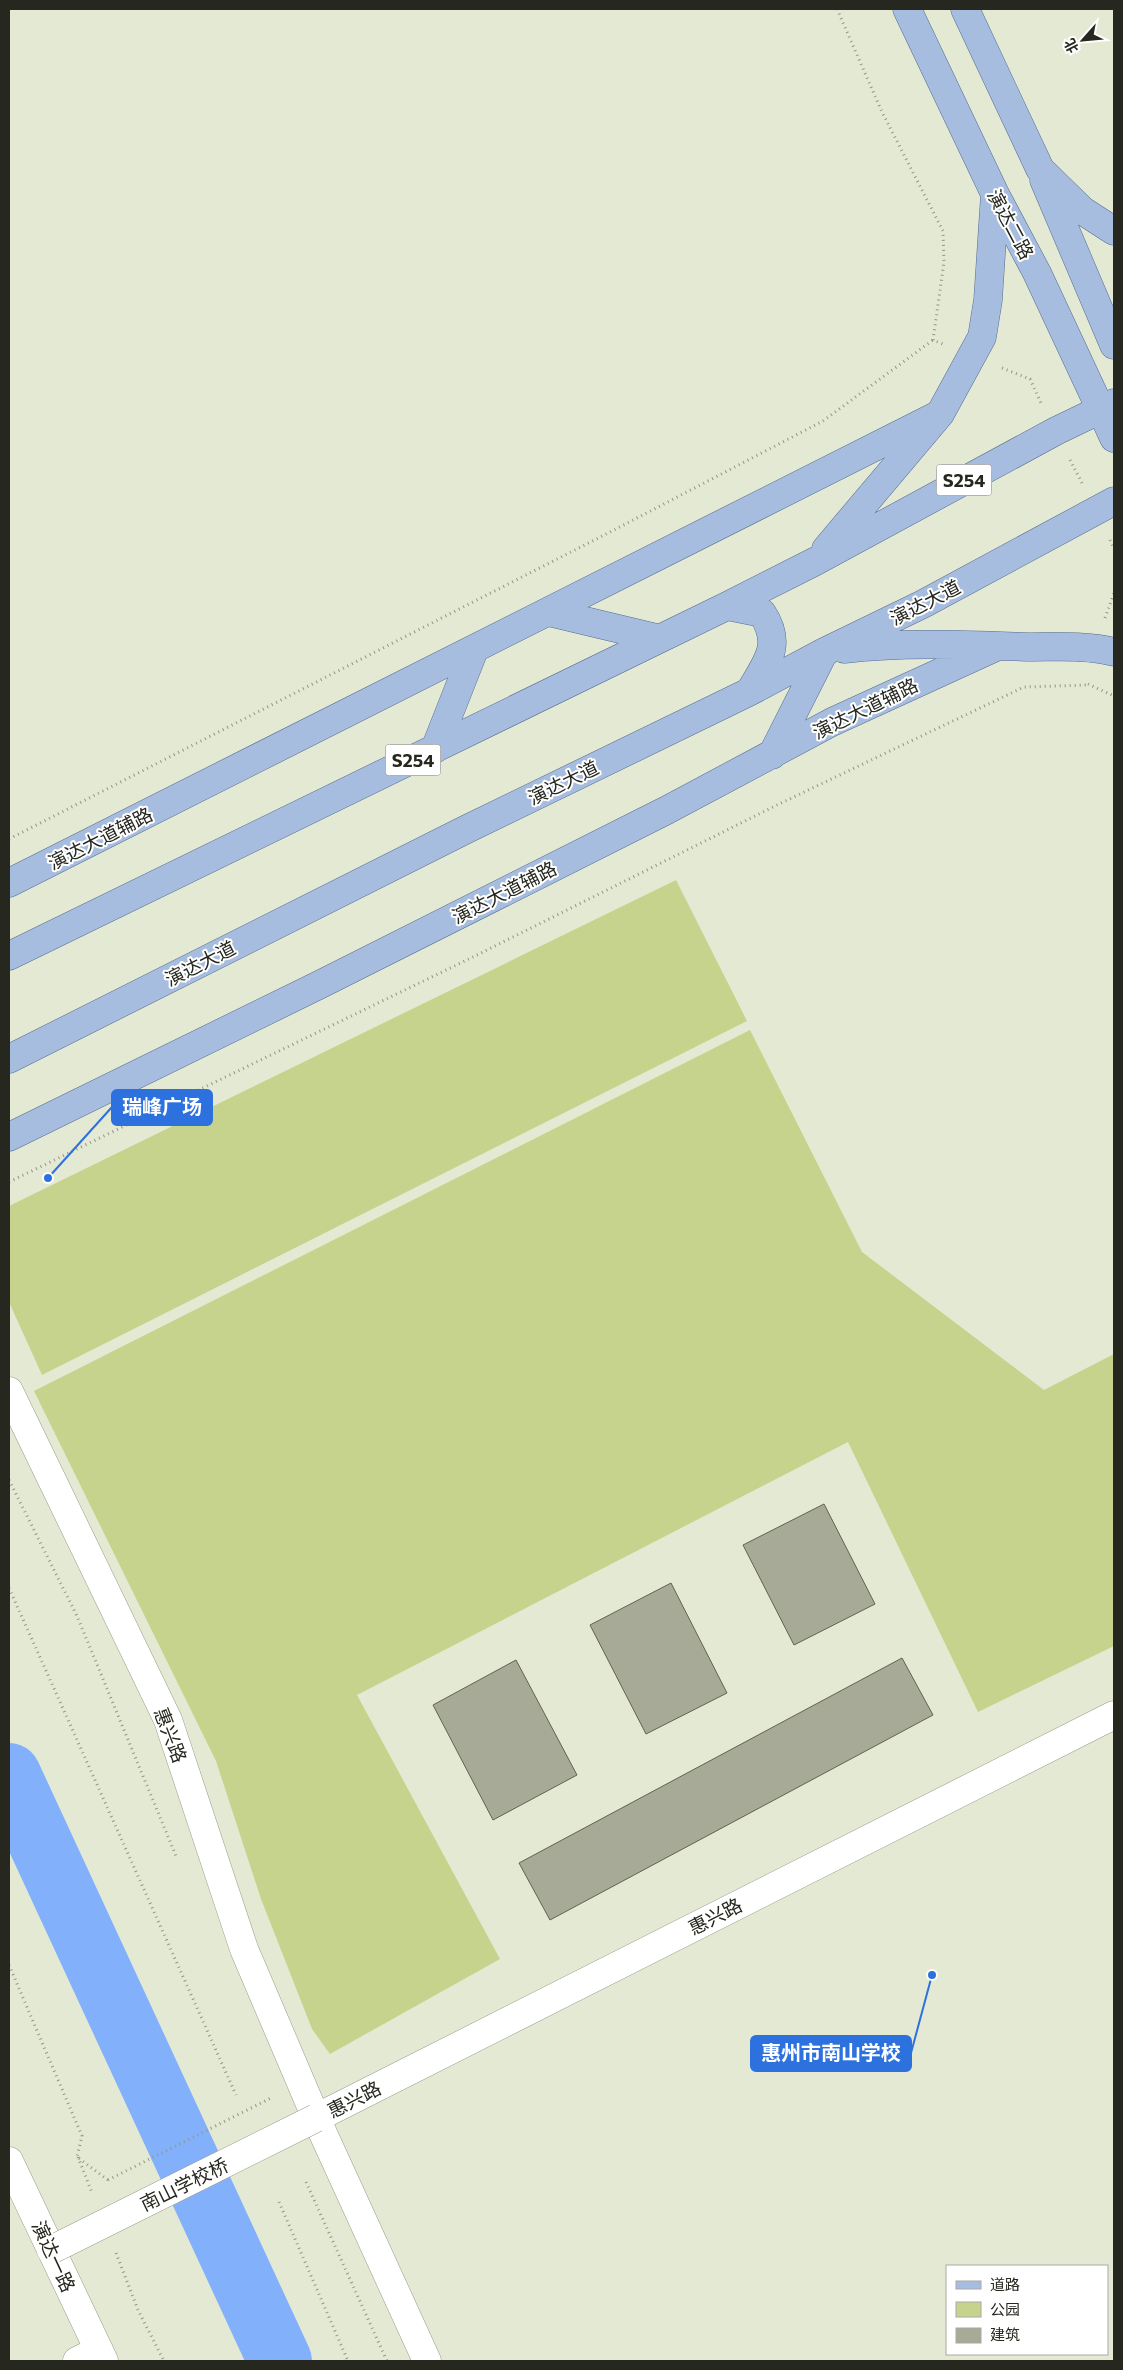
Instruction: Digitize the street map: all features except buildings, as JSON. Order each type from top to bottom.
[{"type":"main road","name":"演达二路","points":[[907,9],[995,194],[1107,405],[1114,438]]},
{"type":"main road","points":[[965,9],[1040,169],[1114,345]]},
{"type":"main road","points":[[1040,169],[1083,211],[1114,231]]},
{"type":"main road","points":[[816,561],[940,414],[982,337],[988,300],[995,194]]},
{"type":"main road","name":"S254","points":[[9,956],[727,606],[816,561],[1107,405]]},
{"type":"main road","name":"演达大道辅路","points":[[9,883],[940,414]]},
{"type":"main road","name":"演达大道","points":[[9,1059],[467,829],[749,692],[824,652],[923,604],[1114,501]]},
{"type":"main road","points":[[727,606],[762,613],[770,626],[772,656],[749,692]]},
{"type":"main road","points":[[548,612],[658,638]]},
{"type":"main road","points":[[772,755],[824,652],[872,646],[1095,647],[1114,652]]},
{"type":"main road","name":"演达大道辅路","points":[[9,1137],[319,986],[772,755],[832,722],[998,646]]},
{"type":"main road","points":[[435,749],[474,650]]},
{"type":"street","name":"惠兴路","points":[[9,1391],[168,1720],[244,1950],[316,2118],[427,2361]]},
{"type":"street","name":"惠兴路","points":[[316,2118],[1114,1715]]},
{"type":"street","name":"南山学校桥","points":[[51,2250],[316,2118]]},
{"type":"street","name":"演达一路","points":[[9,2161],[51,2250],[93,2358]]},
{"type":"path","points":[[9,839],[597,539],[823,421],[932,340]]},
{"type":"path","points":[[9,1182],[475,956],[1024,686],[1088,685]]},
{"type":"path","points":[[9,1588],[236,2095]]},
{"type":"path","points":[[9,1965],[82,2136],[78,2157],[95,2202]]},
{"type":"path","points":[[78,2157],[108,2180],[273,2097]]},
{"type":"path","points":[[279,2202],[348,2361]]},
{"type":"path","points":[[113,2247],[138,2310],[164,2361]]},
{"type":"green space","points":[[676,880],[747,1021],[42,1375],[9,1302],[9,1206]]},
{"type":"green space","points":[[750,1030],[862,1252],[1044,1390],[1114,1354],[1114,1646],[978,1712],[848,1442],[357,1695],[500,1959],[330,2054],[312,2029],[261,1899],[216,1761],[34,1391]]},
{"type":"waterway","points":[[9,1775],[280,2361]]},
{"type":"place","name":"瑞峰广场","points":[[48,1178]]},
{"type":"place","name":"惠州市南山学校","points":[[932,1975]]}]
